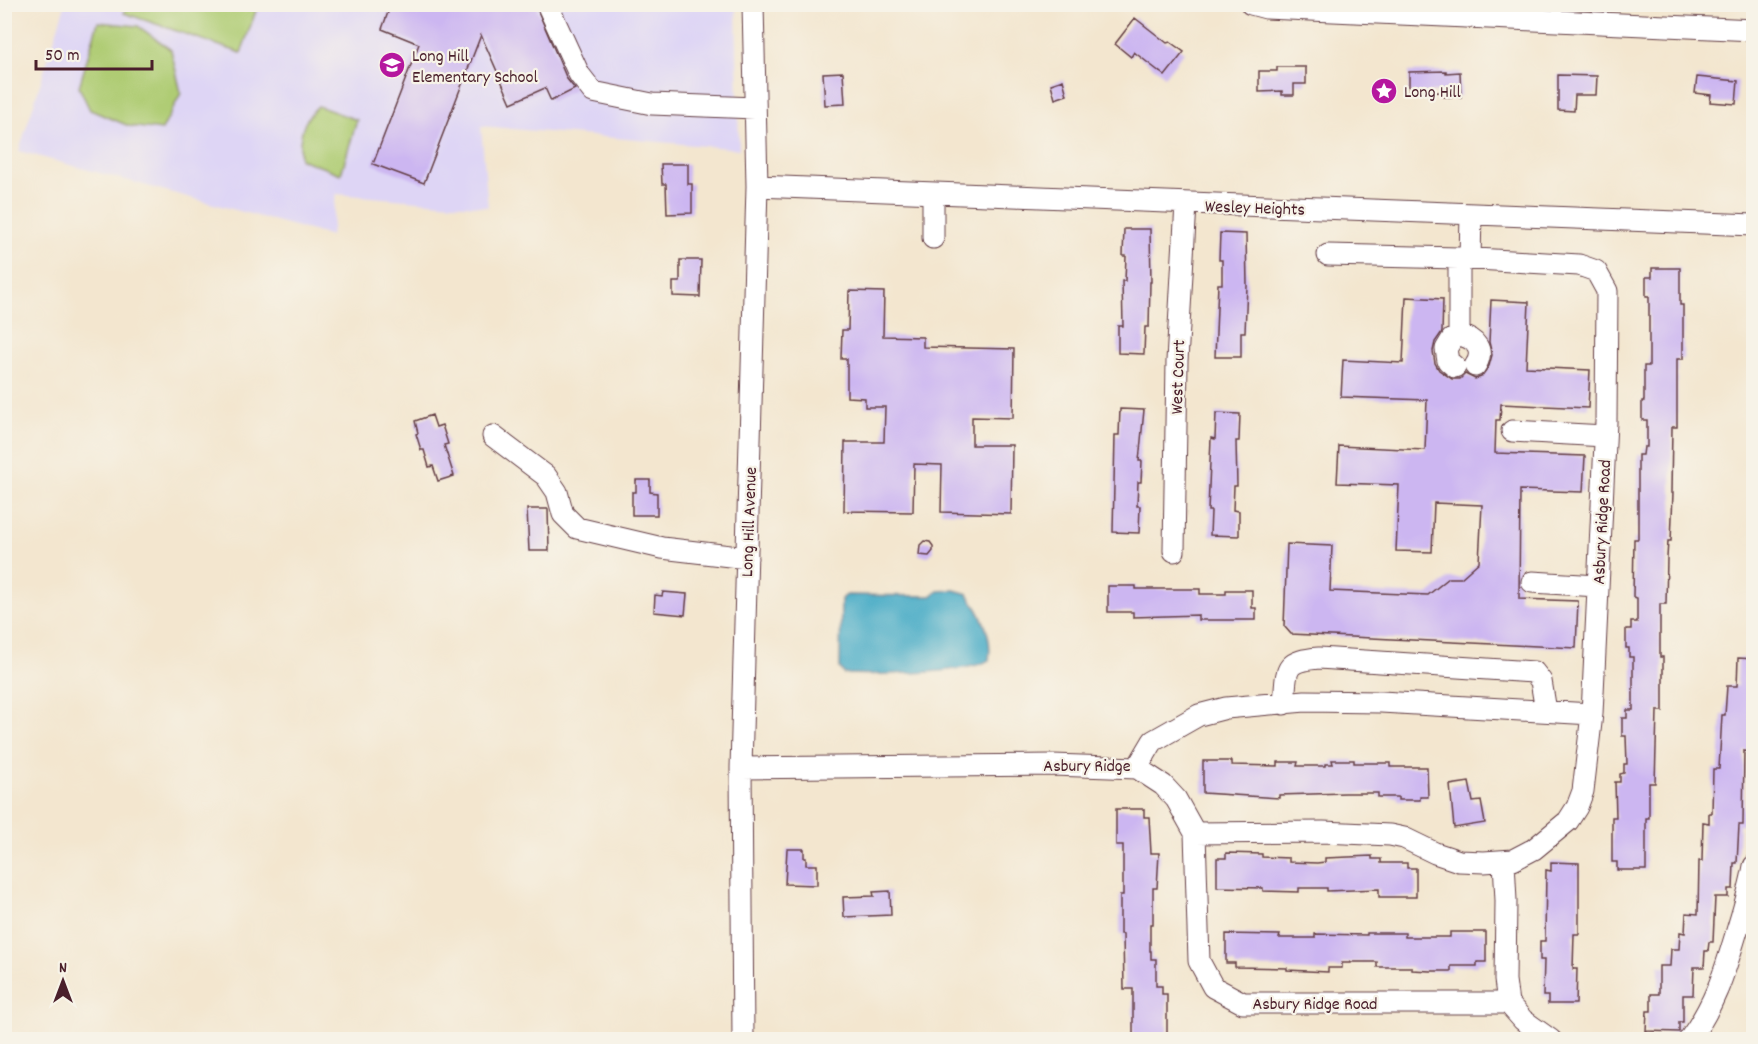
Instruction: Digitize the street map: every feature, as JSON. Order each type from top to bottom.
[{"type":"street","points":[[548,4],[579,74],[594,92],[652,104],[755,108]]},
{"type":"street","name":"Long Hill Avenue","points":[[743,1040],[741,768],[757,186],[753,4]]},
{"type":"street","points":[[1251,4],[1266,8],[1754,30]]},
{"type":"street","name":"Wesley Heights","points":[[757,186],[1754,225]]},
{"type":"street","points":[[933,194],[933,238]]},
{"type":"street","name":"West Court","points":[[1174,550],[1177,362],[1186,204]]},
{"type":"street","points":[[1465,367],[1479,357],[1478,347],[1472,339],[1459,335],[1471,215]]},
{"type":"street","name":"Asbury Ridge Road","points":[[1195,833],[1323,832],[1390,835],[1404,838],[1435,853],[1459,861],[1514,860],[1547,839],[1568,821],[1577,807],[1586,776],[1592,714],[1605,436],[1607,291],[1596,271],[1579,265],[1465,258],[1328,255]]},
{"type":"street","points":[[1512,431],[1605,436]]},
{"type":"street","points":[[493,436],[546,476],[557,492],[563,514],[577,528],[662,548],[747,558]]},
{"type":"street","points":[[1532,582],[1598,586]]},
{"type":"street","points":[[1284,704],[1286,674],[1289,668],[1300,660],[1319,658],[1534,672],[1541,681],[1546,711]]},
{"type":"street","name":"Asbury Ridge","points":[[741,768],[1053,765],[1137,768],[1153,741],[1199,715],[1226,708],[1305,701],[1381,702],[1592,714]]},
{"type":"street","name":"Asbury Ridge Road","points":[[1137,768],[1163,785],[1176,799],[1195,833],[1199,961],[1213,987],[1243,1003],[1508,1003]]},
{"type":"street","points":[[1504,861],[1505,980],[1508,1003],[1523,1020],[1551,1040]]},
{"type":"street","points":[[1689,1040],[1704,1019],[1719,988],[1750,888],[1754,866]]},
{"type":"shaded area","name":"Long Hill Elementary School","points":[[65,5],[736,5],[739,149],[481,126],[488,207],[336,194],[331,236],[19,151]]},
{"type":"green space","points":[[127,4],[258,5],[241,53],[124,13]]},
{"type":"green space","points":[[98,22],[138,26],[171,50],[181,93],[162,130],[129,126],[90,110],[79,87]]},
{"type":"green space","points":[[318,106],[357,120],[341,174],[300,159],[302,130]]},
{"type":"water","points":[[954,590],[968,594],[981,617],[988,633],[989,660],[978,665],[942,671],[844,674],[840,668],[841,599],[847,595],[931,596],[938,591]]},
{"type":"building","points":[[391,4],[535,4],[567,79],[575,89],[551,101],[545,88],[511,103],[481,35],[424,183],[373,164],[419,44],[382,29]]},
{"type":"building","points":[[1135,18],[1167,43],[1170,42],[1184,52],[1165,76],[1134,52],[1131,57],[1115,44]]},
{"type":"building","points":[[1277,67],[1306,67],[1306,84],[1294,84],[1294,95],[1282,95],[1282,91],[1259,92],[1259,71],[1277,71]]},
{"type":"building","points":[[1446,71],[1446,73],[1460,72],[1461,97],[1444,97],[1444,92],[1409,93],[1409,72]]},
{"type":"building","points":[[843,72],[845,104],[825,105],[823,73]]},
{"type":"building","points":[[1558,75],[1597,76],[1596,95],[1575,95],[1574,111],[1558,110]]},
{"type":"building","points":[[1697,77],[1738,81],[1736,104],[1710,102],[1711,95],[1695,93]]},
{"type":"building","points":[[1063,80],[1067,95],[1055,99],[1051,84]]},
{"type":"building","points":[[661,164],[688,164],[688,184],[692,184],[692,213],[667,214],[666,184],[662,184]]},
{"type":"building","points":[[1124,229],[1150,229],[1149,327],[1145,327],[1144,354],[1118,353],[1118,326],[1123,326],[1122,281],[1125,281],[1126,256],[1123,256]]},
{"type":"building","points":[[1220,233],[1246,234],[1247,286],[1245,332],[1241,332],[1241,357],[1215,357],[1218,284],[1222,284],[1222,260],[1219,260]]},
{"type":"building","points":[[680,260],[701,260],[700,297],[673,296],[673,282],[680,282]]},
{"type":"building","points":[[1652,268],[1680,268],[1680,305],[1683,305],[1683,359],[1677,359],[1677,427],[1672,427],[1671,541],[1668,541],[1666,604],[1660,604],[1663,711],[1657,711],[1655,783],[1649,783],[1646,870],[1617,870],[1617,862],[1612,862],[1612,817],[1616,817],[1615,782],[1620,782],[1620,774],[1624,773],[1624,764],[1627,764],[1626,736],[1622,736],[1622,718],[1627,718],[1627,710],[1633,710],[1633,657],[1629,657],[1629,648],[1626,648],[1626,629],[1631,629],[1631,622],[1637,622],[1637,598],[1633,597],[1634,539],[1638,539],[1638,455],[1643,455],[1644,447],[1647,447],[1647,420],[1642,420],[1642,401],[1644,401],[1644,366],[1649,366],[1649,296],[1646,296],[1646,277],[1652,277]]},
{"type":"building","points":[[849,291],[884,292],[883,336],[923,337],[923,347],[1014,349],[1013,418],[972,417],[972,445],[1012,445],[1011,514],[941,512],[942,465],[914,464],[913,512],[844,511],[845,442],[884,442],[885,407],[865,407],[865,398],[847,397],[847,359],[841,359],[842,330],[848,330]]},
{"type":"building","points":[[1406,297],[1443,299],[1442,332],[1435,342],[1433,351],[1439,370],[1452,379],[1460,379],[1465,374],[1475,379],[1481,377],[1489,366],[1492,355],[1489,342],[1491,300],[1529,302],[1526,367],[1590,370],[1588,408],[1501,404],[1500,420],[1496,420],[1495,453],[1585,456],[1583,492],[1520,490],[1519,599],[1578,601],[1576,648],[1291,634],[1284,626],[1287,544],[1332,546],[1330,591],[1428,595],[1449,578],[1461,578],[1479,562],[1482,505],[1434,503],[1432,552],[1396,551],[1399,485],[1337,483],[1339,446],[1425,450],[1427,400],[1341,397],[1343,360],[1403,363]]},
{"type":"building","points":[[1120,409],[1144,410],[1139,461],[1142,461],[1141,482],[1138,482],[1137,506],[1140,506],[1139,533],[1113,532],[1115,435],[1119,435]]},
{"type":"building","points":[[1216,413],[1240,414],[1239,441],[1236,441],[1237,486],[1234,486],[1233,510],[1239,511],[1239,536],[1210,535],[1211,511],[1208,511],[1211,438],[1215,439]]},
{"type":"building","points":[[432,415],[436,427],[442,425],[448,444],[444,445],[454,476],[438,481],[433,466],[429,467],[424,450],[421,450],[416,434],[418,433],[415,421]]},
{"type":"building","points":[[636,480],[650,480],[650,492],[657,493],[657,515],[632,515],[632,492],[636,492]]},
{"type":"building","points":[[527,509],[548,509],[549,551],[529,551]]},
{"type":"building","points":[[924,541],[930,542],[933,546],[933,551],[929,556],[919,555],[920,545]]},
{"type":"building","points":[[1108,586],[1136,586],[1136,589],[1200,589],[1200,594],[1226,594],[1226,590],[1252,590],[1252,608],[1256,608],[1256,620],[1198,620],[1198,615],[1133,617],[1133,612],[1108,612]]},
{"type":"building","points":[[663,592],[687,594],[685,615],[654,612],[655,595],[662,596]]},
{"type":"building","points":[[1738,658],[1754,659],[1754,743],[1750,742],[1750,752],[1744,751],[1743,825],[1739,825],[1733,889],[1728,889],[1728,897],[1715,897],[1713,942],[1709,942],[1708,951],[1705,951],[1704,967],[1694,967],[1693,995],[1683,995],[1683,1022],[1679,1022],[1679,1032],[1646,1031],[1647,1011],[1651,1011],[1651,994],[1659,994],[1659,966],[1670,966],[1671,949],[1679,949],[1680,932],[1685,933],[1686,913],[1698,914],[1699,861],[1702,861],[1703,822],[1709,823],[1709,813],[1712,813],[1713,769],[1719,769],[1722,715],[1725,715],[1727,686],[1737,686]]},
{"type":"building","points":[[1332,760],[1354,760],[1354,763],[1390,763],[1390,767],[1427,767],[1428,797],[1420,797],[1420,800],[1398,800],[1398,797],[1378,797],[1378,793],[1345,793],[1279,795],[1279,798],[1203,793],[1203,761],[1232,761],[1232,765],[1278,766],[1278,762],[1298,762],[1297,766],[1325,766],[1325,764],[1333,764]]},
{"type":"building","points":[[1469,782],[1473,802],[1481,801],[1485,823],[1454,828],[1450,785]]},
{"type":"building","points":[[1116,809],[1144,809],[1144,817],[1149,817],[1151,853],[1159,853],[1157,888],[1153,888],[1150,951],[1151,959],[1156,959],[1156,986],[1162,986],[1162,994],[1167,994],[1167,1040],[1133,1040],[1133,989],[1124,989],[1123,934],[1120,934],[1123,845],[1116,845]]},
{"type":"building","points":[[787,849],[804,849],[806,865],[817,865],[817,885],[785,884]]},
{"type":"building","points":[[1226,853],[1262,854],[1262,857],[1289,858],[1289,862],[1317,863],[1325,862],[1325,858],[1372,856],[1372,859],[1381,859],[1381,863],[1407,863],[1407,868],[1416,868],[1416,897],[1379,897],[1379,889],[1327,891],[1327,888],[1299,888],[1299,892],[1263,891],[1263,888],[1217,887],[1217,858],[1226,858]]},
{"type":"building","points":[[1551,862],[1579,863],[1579,934],[1574,934],[1573,969],[1577,969],[1576,1004],[1548,1004],[1548,996],[1543,996],[1544,960],[1540,960],[1540,941],[1545,941],[1546,870],[1551,871]]},
{"type":"building","points":[[890,891],[891,915],[844,917],[843,897],[874,896],[873,892]]},
{"type":"building","points":[[1450,932],[1486,932],[1486,962],[1477,962],[1477,966],[1451,966],[1451,971],[1430,971],[1412,970],[1412,967],[1377,967],[1377,962],[1351,962],[1342,963],[1342,968],[1328,968],[1328,972],[1235,967],[1235,963],[1226,963],[1226,934],[1315,938],[1315,934],[1405,933],[1405,937],[1450,937]]},
{"type":"place","name":"Long Hill Elementary School","points":[[392,65]]},
{"type":"place","name":"Long Hill","points":[[1384,91]]}]
